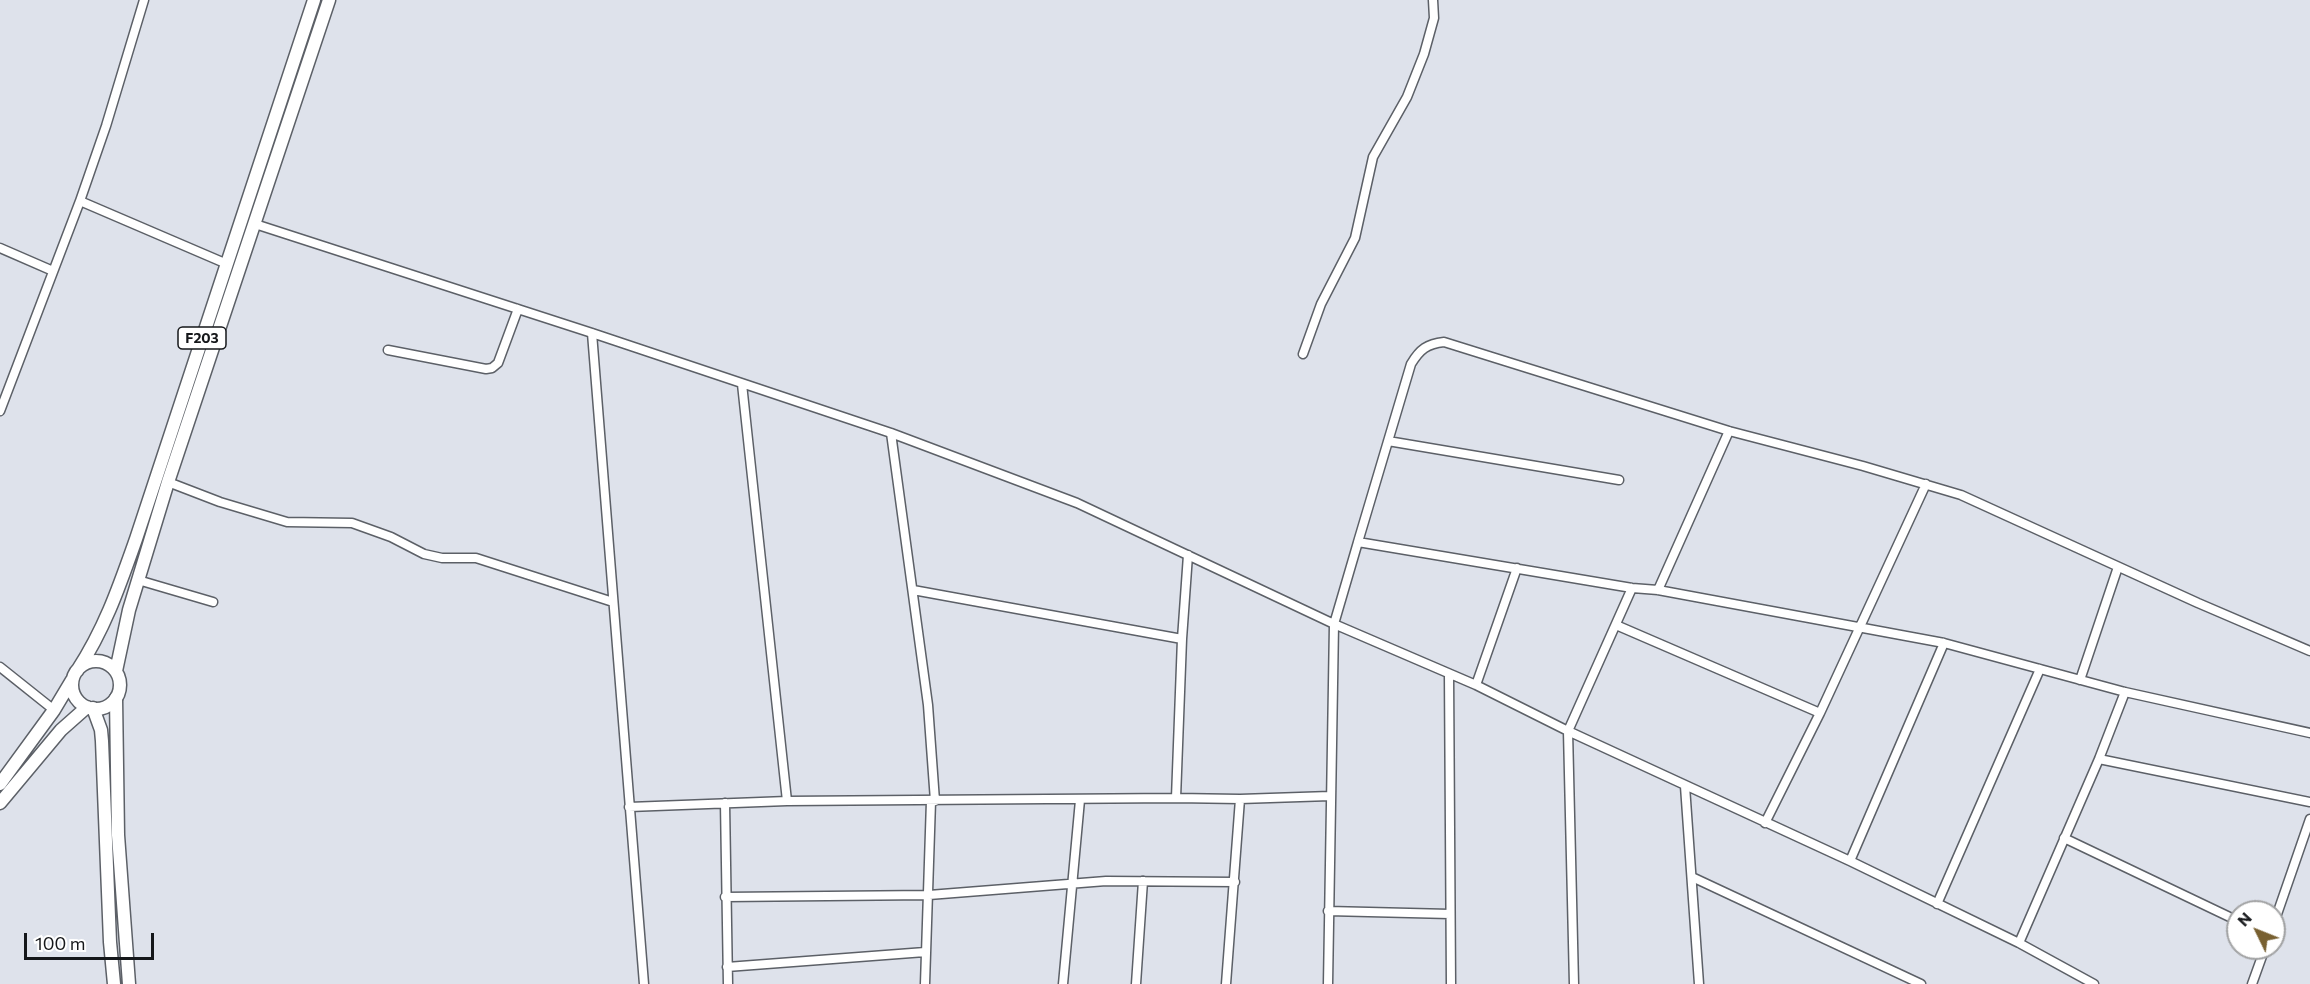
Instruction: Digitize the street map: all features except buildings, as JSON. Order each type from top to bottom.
[{"type":"main road","name":"F203","points":[[0,784],[54,710],[95,644],[106,621],[129,560],[314,0]]},
{"type":"main road","name":"F203","points":[[116,671],[138,580],[168,482],[329,0]]},
{"type":"main road","points":[[0,803],[61,730],[90,708],[109,705],[116,698],[120,689],[120,680],[111,666],[97,661],[89,662],[76,673],[74,694],[90,708],[101,730],[110,942],[114,984]]},
{"type":"main road","points":[[116,698],[118,835],[129,984]]},
{"type":"street","points":[[0,411],[4,388],[80,201],[106,126],[144,0]]},
{"type":"street","points":[[1303,354],[1321,304],[1355,238],[1373,158],[1407,97],[1424,54],[1434,18],[1433,0]]},
{"type":"street","points":[[80,201],[227,264]]},
{"type":"street","points":[[255,224],[891,433],[1077,502],[1334,624],[1476,685],[1568,731],[1850,861],[2019,943],[2094,984]]},
{"type":"street","points":[[0,248],[53,271]]},
{"type":"street","points":[[388,350],[486,369],[492,368],[498,363],[518,309]]},
{"type":"street","points":[[592,333],[644,984]]},
{"type":"street","points":[[1328,984],[1334,624],[1411,364],[1420,351],[1431,344],[1444,342],[1729,432],[1961,495],[2310,651]]},
{"type":"street","points":[[742,384],[787,801]]},
{"type":"street","points":[[1658,590],[1729,432]]},
{"type":"street","points":[[891,433],[928,705],[933,801],[925,984]]},
{"type":"street","points":[[1388,441],[1619,480]]},
{"type":"street","points":[[168,482],[220,502],[286,522],[352,523],[391,537],[424,554],[442,558],[476,558],[613,602]]},
{"type":"street","points":[[1765,823],[1820,713],[1926,484]]},
{"type":"street","points":[[1358,542],[1632,588],[1658,590],[1944,643],[2125,693],[2310,732]]},
{"type":"street","points":[[1176,798],[1182,639],[1188,555]]},
{"type":"street","points":[[2080,680],[2118,567]]},
{"type":"street","points":[[1476,685],[1517,568]]},
{"type":"street","points":[[138,580],[213,602]]},
{"type":"street","points":[[1574,984],[1568,731],[1632,588]]},
{"type":"street","points":[[913,590],[1182,639]]},
{"type":"street","points":[[1616,625],[1820,713]]},
{"type":"street","points":[[1850,861],[1944,643]]},
{"type":"street","points":[[0,668],[54,710]]},
{"type":"street","points":[[1937,904],[2040,669]]},
{"type":"street","points":[[1449,674],[1451,984]]},
{"type":"street","points":[[2019,943],[2099,759],[2125,693]]},
{"type":"street","points":[[2099,759],[2310,802]]},
{"type":"street","points":[[1685,786],[1699,984]]},
{"type":"street","points":[[629,807],[787,801],[1240,799],[1330,796]]},
{"type":"street","points":[[1226,984],[1240,799]]},
{"type":"street","points":[[1063,984],[1080,800]]},
{"type":"street","points":[[725,802],[728,984]]},
{"type":"street","points":[[2282,900],[2310,819]]},
{"type":"street","points":[[2064,838],[2226,915]]},
{"type":"street","points":[[1692,877],[1921,984]]},
{"type":"street","points":[[725,897],[929,895],[1106,881],[1235,882]]},
{"type":"street","points":[[1136,984],[1143,881]]},
{"type":"street","points":[[1328,911],[1450,914]]},
{"type":"street","points":[[727,967],[925,952]]},
{"type":"street","points":[[2252,984],[2261,960]]}]
